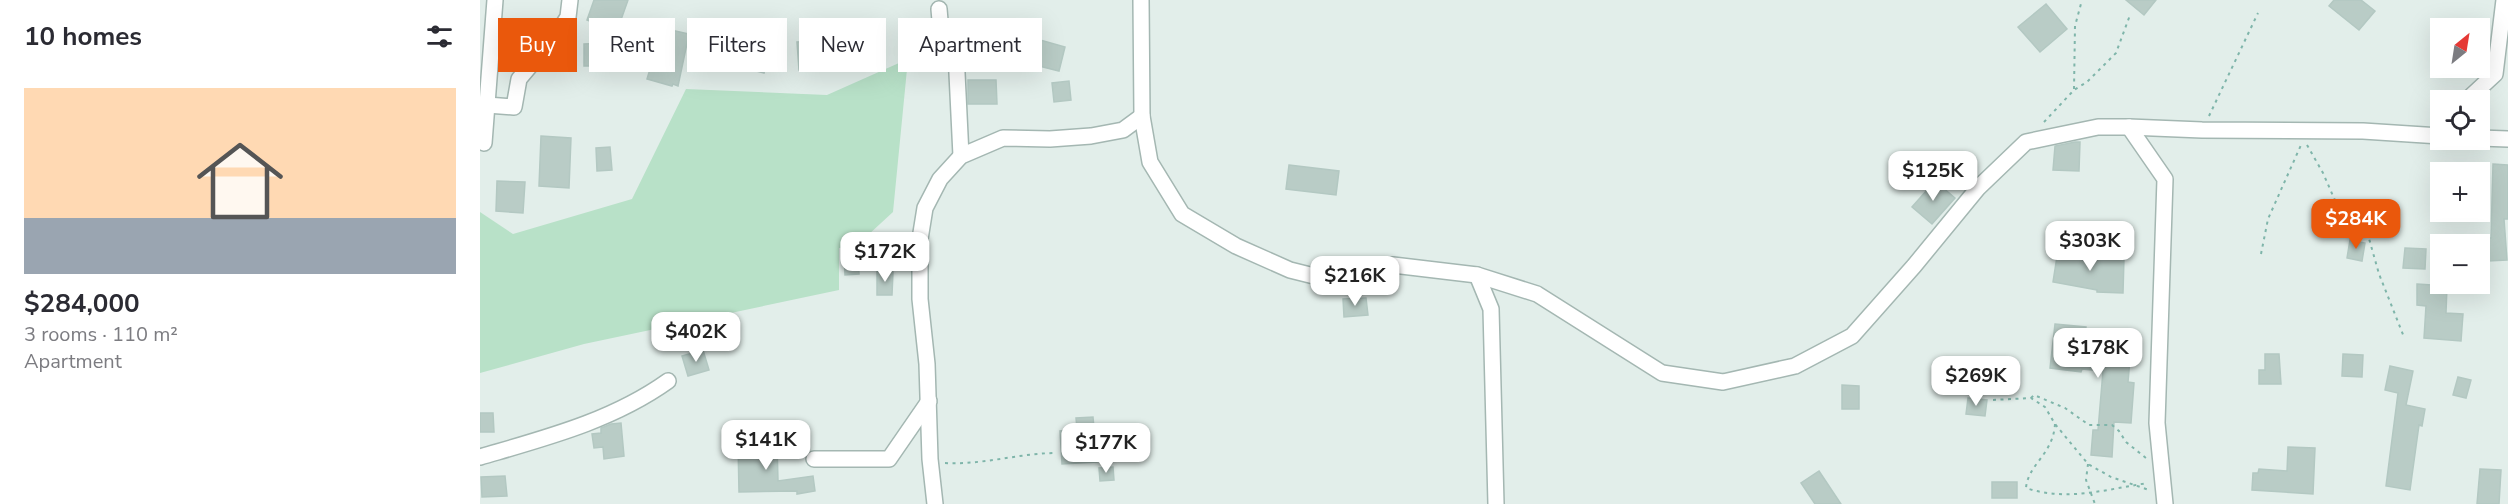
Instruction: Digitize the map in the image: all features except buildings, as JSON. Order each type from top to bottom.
[{"type":"street","points":[[484,143],[495,0]]},
{"type":"street","points":[[487,105],[514,107],[519,79],[557,34],[568,17],[570,0]]},
{"type":"street","points":[[1141,0],[1142,116],[1150,162],[1182,213],[1236,246],[1290,270],[1314,276],[1330,268],[1393,265],[1476,275],[1537,294],[1662,373],[1723,382],[1795,366],[1852,336],[1914,266],[1978,188],[2026,141],[2098,127],[2430,132]]},
{"type":"street","points":[[2478,90],[2495,75],[2504,0]]},
{"type":"street","points":[[939,9],[940,18]]},
{"type":"street","points":[[958,72],[961,156]]},
{"type":"street","points":[[935,504],[930,462],[929,401],[920,299],[920,238],[925,208],[940,179],[961,156],[1003,138],[1060,139],[1091,136],[1123,130],[1142,116]]},
{"type":"street","points":[[2129,127],[2165,179],[2157,423],[2163,486]]},
{"type":"street","points":[[2490,138],[2508,139]]},
{"type":"street","points":[[1476,275],[1491,309],[1496,504]]},
{"type":"street","points":[[480,457],[571,431],[647,396],[668,381]]},
{"type":"street","points":[[814,459],[889,459],[929,401]]},
{"type":"path","points":[[2074,90],[2075,26],[2082,0]]},
{"type":"path","points":[[2202,130],[2258,13]]},
{"type":"path","points":[[2042,124],[2074,90],[2087,82],[2116,53],[2130,15]]},
{"type":"path","points":[[2261,254],[2268,219],[2304,140],[2323,173],[2348,230],[2368,235],[2379,274],[2404,337]]},
{"type":"path","points":[[1993,400],[2034,396],[2065,408],[2089,425],[2112,425],[2141,454],[2163,486]]},
{"type":"path","points":[[2031,398],[2044,407],[2088,464],[2111,477],[2136,484],[2163,486]]},
{"type":"path","points":[[2055,424],[2054,434],[2046,455],[2027,478],[2026,488],[2038,492],[2090,493],[2136,484],[2163,486]]},
{"type":"path","points":[[930,462],[963,464],[991,461],[1019,454],[1053,453]]},
{"type":"path","points":[[2088,464],[2086,480],[2095,504]]},
{"type":"green space","points":[[898,63],[898,72],[907,72],[893,212],[855,247],[839,248],[839,290],[584,344],[480,373],[480,212],[513,234],[632,199],[686,89],[827,95],[879,72],[886,72],[886,69]]}]
